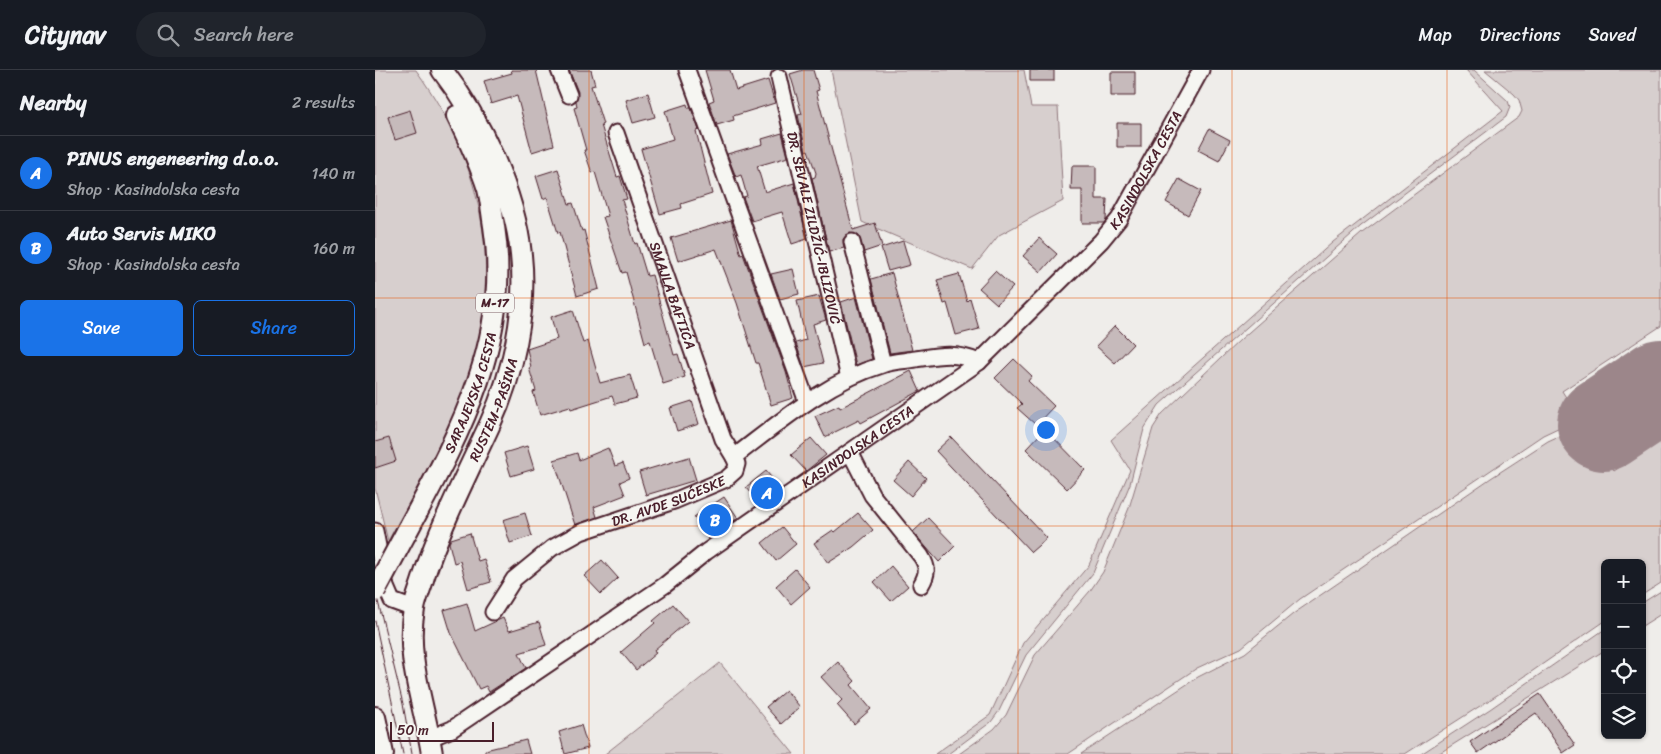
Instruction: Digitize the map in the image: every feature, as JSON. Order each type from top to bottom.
[{"type":"main road","name":"SARAJEVSKA CESTA","points":[[375,591],[454,443],[475,395],[487,354],[497,281],[498,250],[488,190],[468,139],[453,109],[429,70]]},
{"type":"main road","name":"RUSTEM-PAŠINA","points":[[431,746],[414,660],[414,609],[440,531],[502,396],[516,341],[523,279],[521,254],[499,173],[469,110],[442,70]]},
{"type":"main road","points":[[375,717],[383,754]]},
{"type":"street","points":[[559,70],[569,95]]},
{"type":"street","points":[[687,70],[807,402]]},
{"type":"street","name":"KASINDOLSKA CESTA","points":[[431,746],[452,728],[657,591],[707,552],[979,362],[1101,241],[1119,220],[1201,70]]},
{"type":"street","name":"DR. ŠEVALE ZILDŽIĆ-IBLIZOVIĆ","points":[[779,77],[849,378]]},
{"type":"street","name":"SMAJLA BAFTIĆA","points":[[616,133],[723,440],[734,457]]},
{"type":"street","points":[[852,242],[883,364]]},
{"type":"street","name":"DR. AVDE SUĆESKE","points":[[493,612],[514,579],[552,548],[581,532],[674,501],[726,479],[735,471],[737,464],[734,457],[807,402],[849,378],[883,364],[944,354],[962,355],[979,362]]},
{"type":"street","points":[[850,452],[872,495],[924,560],[927,566],[927,576],[921,585]]},
{"type":"street","points":[[375,531],[386,588],[392,601],[414,609]]},
{"type":"shaded area","points":[[375,70],[416,70],[441,110],[461,150],[475,192],[483,234],[486,278],[482,321],[472,365],[456,410],[433,460],[388,541],[375,488]]},
{"type":"shaded area","points":[[831,70],[1024,70],[1031,107],[1058,107],[1063,201],[999,235],[972,269],[862,222]]},
{"type":"shaded area","points":[[1466,70],[1474,70],[1508,101],[1510,107],[1506,117],[1361,226],[1159,405],[1144,429],[1130,484],[1093,573],[1026,655],[999,711],[991,722],[948,754],[935,754],[990,715],[1023,643],[1089,565],[1130,470],[1111,440],[1333,242],[1503,111]]},
{"type":"shaded area","points":[[1485,70],[1661,70],[1661,326],[1562,391],[1579,418],[1543,435],[1300,599],[1241,648],[1197,668],[1068,754],[959,754],[994,729],[1006,715],[1035,655],[1090,591],[1103,572],[1129,508],[1153,428],[1162,414],[1241,339],[1362,233],[1519,117],[1522,111],[1519,100]]},
{"type":"shaded area","points":[[1583,425],[1614,471],[1661,440],[1661,583],[1646,592],[1646,559],[1601,559],[1601,624],[1505,690],[1405,754],[1081,754],[1198,677],[1245,653],[1293,614],[1548,441]]},
{"type":"shaded area","points":[[1661,591],[1661,614],[1646,623],[1646,604],[1646,600]]},
{"type":"shaded area","points":[[1601,632],[1601,652],[1438,754],[1421,754],[1490,709]]},
{"type":"shaded area","points":[[720,663],[794,754],[605,754]]},
{"type":"building","points":[[511,70],[536,70],[554,145],[532,152],[517,96],[491,104],[484,81],[512,73]]},
{"type":"building","points":[[569,70],[591,70],[595,85],[591,86],[617,177],[620,176],[627,199],[622,200],[635,244],[637,243],[647,276],[652,275],[674,355],[678,354],[685,377],[663,384],[650,341],[645,343],[626,272],[622,273],[603,217],[608,216],[595,172],[592,173],[584,150],[586,150],[574,108],[577,107],[578,92]]},
{"type":"building","points":[[705,70],[730,70],[736,90],[768,80],[775,103],[733,116],[734,120],[717,125],[709,102],[714,100]]},
{"type":"building","points":[[803,70],[813,70],[819,90],[816,91],[853,230],[875,223],[882,246],[864,252],[859,236],[850,233],[843,239],[844,248],[829,252],[812,178],[815,177],[816,173],[808,150],[806,151],[798,115],[802,114],[790,74]]},
{"type":"building","points":[[1030,70],[1054,70],[1054,81],[1030,81]]},
{"type":"building","points":[[1111,72],[1135,72],[1135,96],[1111,96]]},
{"type":"building","points":[[648,93],[655,117],[633,123],[626,100]]},
{"type":"building","points":[[687,104],[688,108],[691,108],[699,130],[696,131],[712,194],[681,204],[682,208],[660,214],[641,149],[673,139],[665,111]]},
{"type":"building","points":[[410,110],[417,133],[395,140],[388,117]]},
{"type":"building","points":[[1117,123],[1141,123],[1141,147],[1117,147]]},
{"type":"building","points":[[1209,129],[1230,140],[1219,161],[1198,150]]},
{"type":"building","points":[[782,133],[788,157],[757,166],[765,192],[794,183],[807,239],[792,244],[782,212],[752,221],[743,197],[747,196],[741,175],[736,177],[727,154],[763,144],[762,139]]},
{"type":"building","points":[[1072,166],[1096,166],[1096,199],[1107,199],[1106,220],[1104,223],[1082,223],[1082,190],[1071,190]]},
{"type":"building","points":[[558,169],[569,204],[573,203],[582,231],[584,230],[599,289],[577,296],[560,232],[558,233],[547,197],[543,199],[536,176]]},
{"type":"building","points":[[1179,179],[1201,191],[1188,215],[1166,202]]},
{"type":"building","points":[[731,220],[741,255],[743,254],[786,372],[793,398],[771,405],[737,303],[716,249],[678,261],[671,238]]},
{"type":"building","points":[[1039,238],[1057,254],[1041,272],[1023,256]]},
{"type":"building","points":[[903,241],[910,265],[888,271],[881,248]]},
{"type":"building","points":[[793,269],[799,294],[780,299],[771,274]]},
{"type":"building","points":[[995,271],[1013,287],[997,304],[979,288]]},
{"type":"building","points":[[892,273],[912,350],[890,353],[871,279]]},
{"type":"building","points":[[959,274],[967,301],[970,298],[979,329],[956,335],[947,303],[944,304],[937,280]]},
{"type":"building","points":[[819,296],[826,320],[813,324],[823,363],[804,367],[796,343],[806,340],[797,301]]},
{"type":"building","points":[[856,297],[872,359],[856,365],[841,302]]},
{"type":"building","points":[[573,310],[583,343],[588,341],[600,383],[630,375],[637,398],[615,404],[612,396],[571,409],[570,406],[540,415],[533,392],[536,391],[529,368],[531,367],[527,349],[557,339],[551,317]]},
{"type":"building","points":[[1115,326],[1133,344],[1115,363],[1096,346]]},
{"type":"building","points":[[1014,359],[1032,376],[1028,381],[1054,406],[1036,425],[1017,408],[1022,404],[995,378]]},
{"type":"building","points":[[911,371],[920,391],[861,423],[859,420],[825,437],[815,416],[839,405],[840,408]]},
{"type":"building","points":[[692,401],[699,424],[677,431],[670,408]]},
{"type":"building","points":[[1045,429],[1085,470],[1067,489],[1026,449]]},
{"type":"building","points":[[951,437],[1047,538],[1031,552],[936,451]]},
{"type":"building","points":[[389,438],[396,461],[375,468],[375,442]]},
{"type":"building","points":[[811,438],[826,455],[806,471],[791,455]]},
{"type":"building","points":[[527,446],[534,469],[511,476],[504,453]]},
{"type":"building","points":[[608,448],[615,466],[623,463],[629,478],[620,482],[625,495],[594,507],[597,517],[575,525],[554,460],[577,453],[579,460]]},
{"type":"building","points":[[689,457],[696,480],[646,495],[639,472]]},
{"type":"building","points":[[909,462],[926,478],[911,496],[893,480]]},
{"type":"building","points":[[766,471],[780,488],[760,503],[746,487]]},
{"type":"building","points":[[724,497],[738,518],[708,539],[694,517]]},
{"type":"building","points":[[525,513],[532,536],[510,543],[503,520]]},
{"type":"building","points":[[858,513],[873,530],[853,547],[828,563],[814,543],[833,530],[835,532]]},
{"type":"building","points":[[928,518],[955,546],[939,562],[913,532]]},
{"type":"building","points":[[782,527],[796,544],[776,561],[762,543]]},
{"type":"building","points":[[470,533],[478,561],[484,559],[491,582],[468,589],[460,561],[454,563],[449,543],[451,539]]},
{"type":"building","points":[[602,560],[618,578],[601,594],[584,576]]},
{"type":"building","points":[[891,566],[908,586],[891,601],[874,582]]},
{"type":"building","points":[[795,569],[810,587],[791,604],[776,586]]},
{"type":"building","points":[[467,603],[475,631],[503,618],[509,631],[539,622],[546,645],[519,653],[526,668],[489,692],[486,686],[479,689],[451,633],[444,610]]},
{"type":"building","points":[[673,604],[688,621],[654,650],[656,653],[636,670],[621,652],[655,623],[653,621]]},
{"type":"building","points":[[838,662],[855,681],[851,685],[871,709],[854,724],[837,705],[842,700],[821,677]]},
{"type":"building","points":[[786,690],[800,707],[781,724],[766,707]]},
{"type":"building","points":[[1540,694],[1575,745],[1563,753],[1536,713],[1478,753],[1470,742]]},
{"type":"building","points":[[581,725],[588,748],[565,754],[559,732]]},
{"type":"building","points":[[526,740],[530,754],[485,754],[485,750]]},
{"type":"runway","points":[[1604,424],[1661,386]]},
{"type":"tram line","points":[[375,589],[403,704],[412,754]]},
{"type":"tram line","points":[[375,621],[403,754]]},
{"type":"place","name":"PINUS engeneering d.o.o.","points":[[767,493]]},
{"type":"place","name":"Auto Servis MIKO","points":[[715,520]]}]
